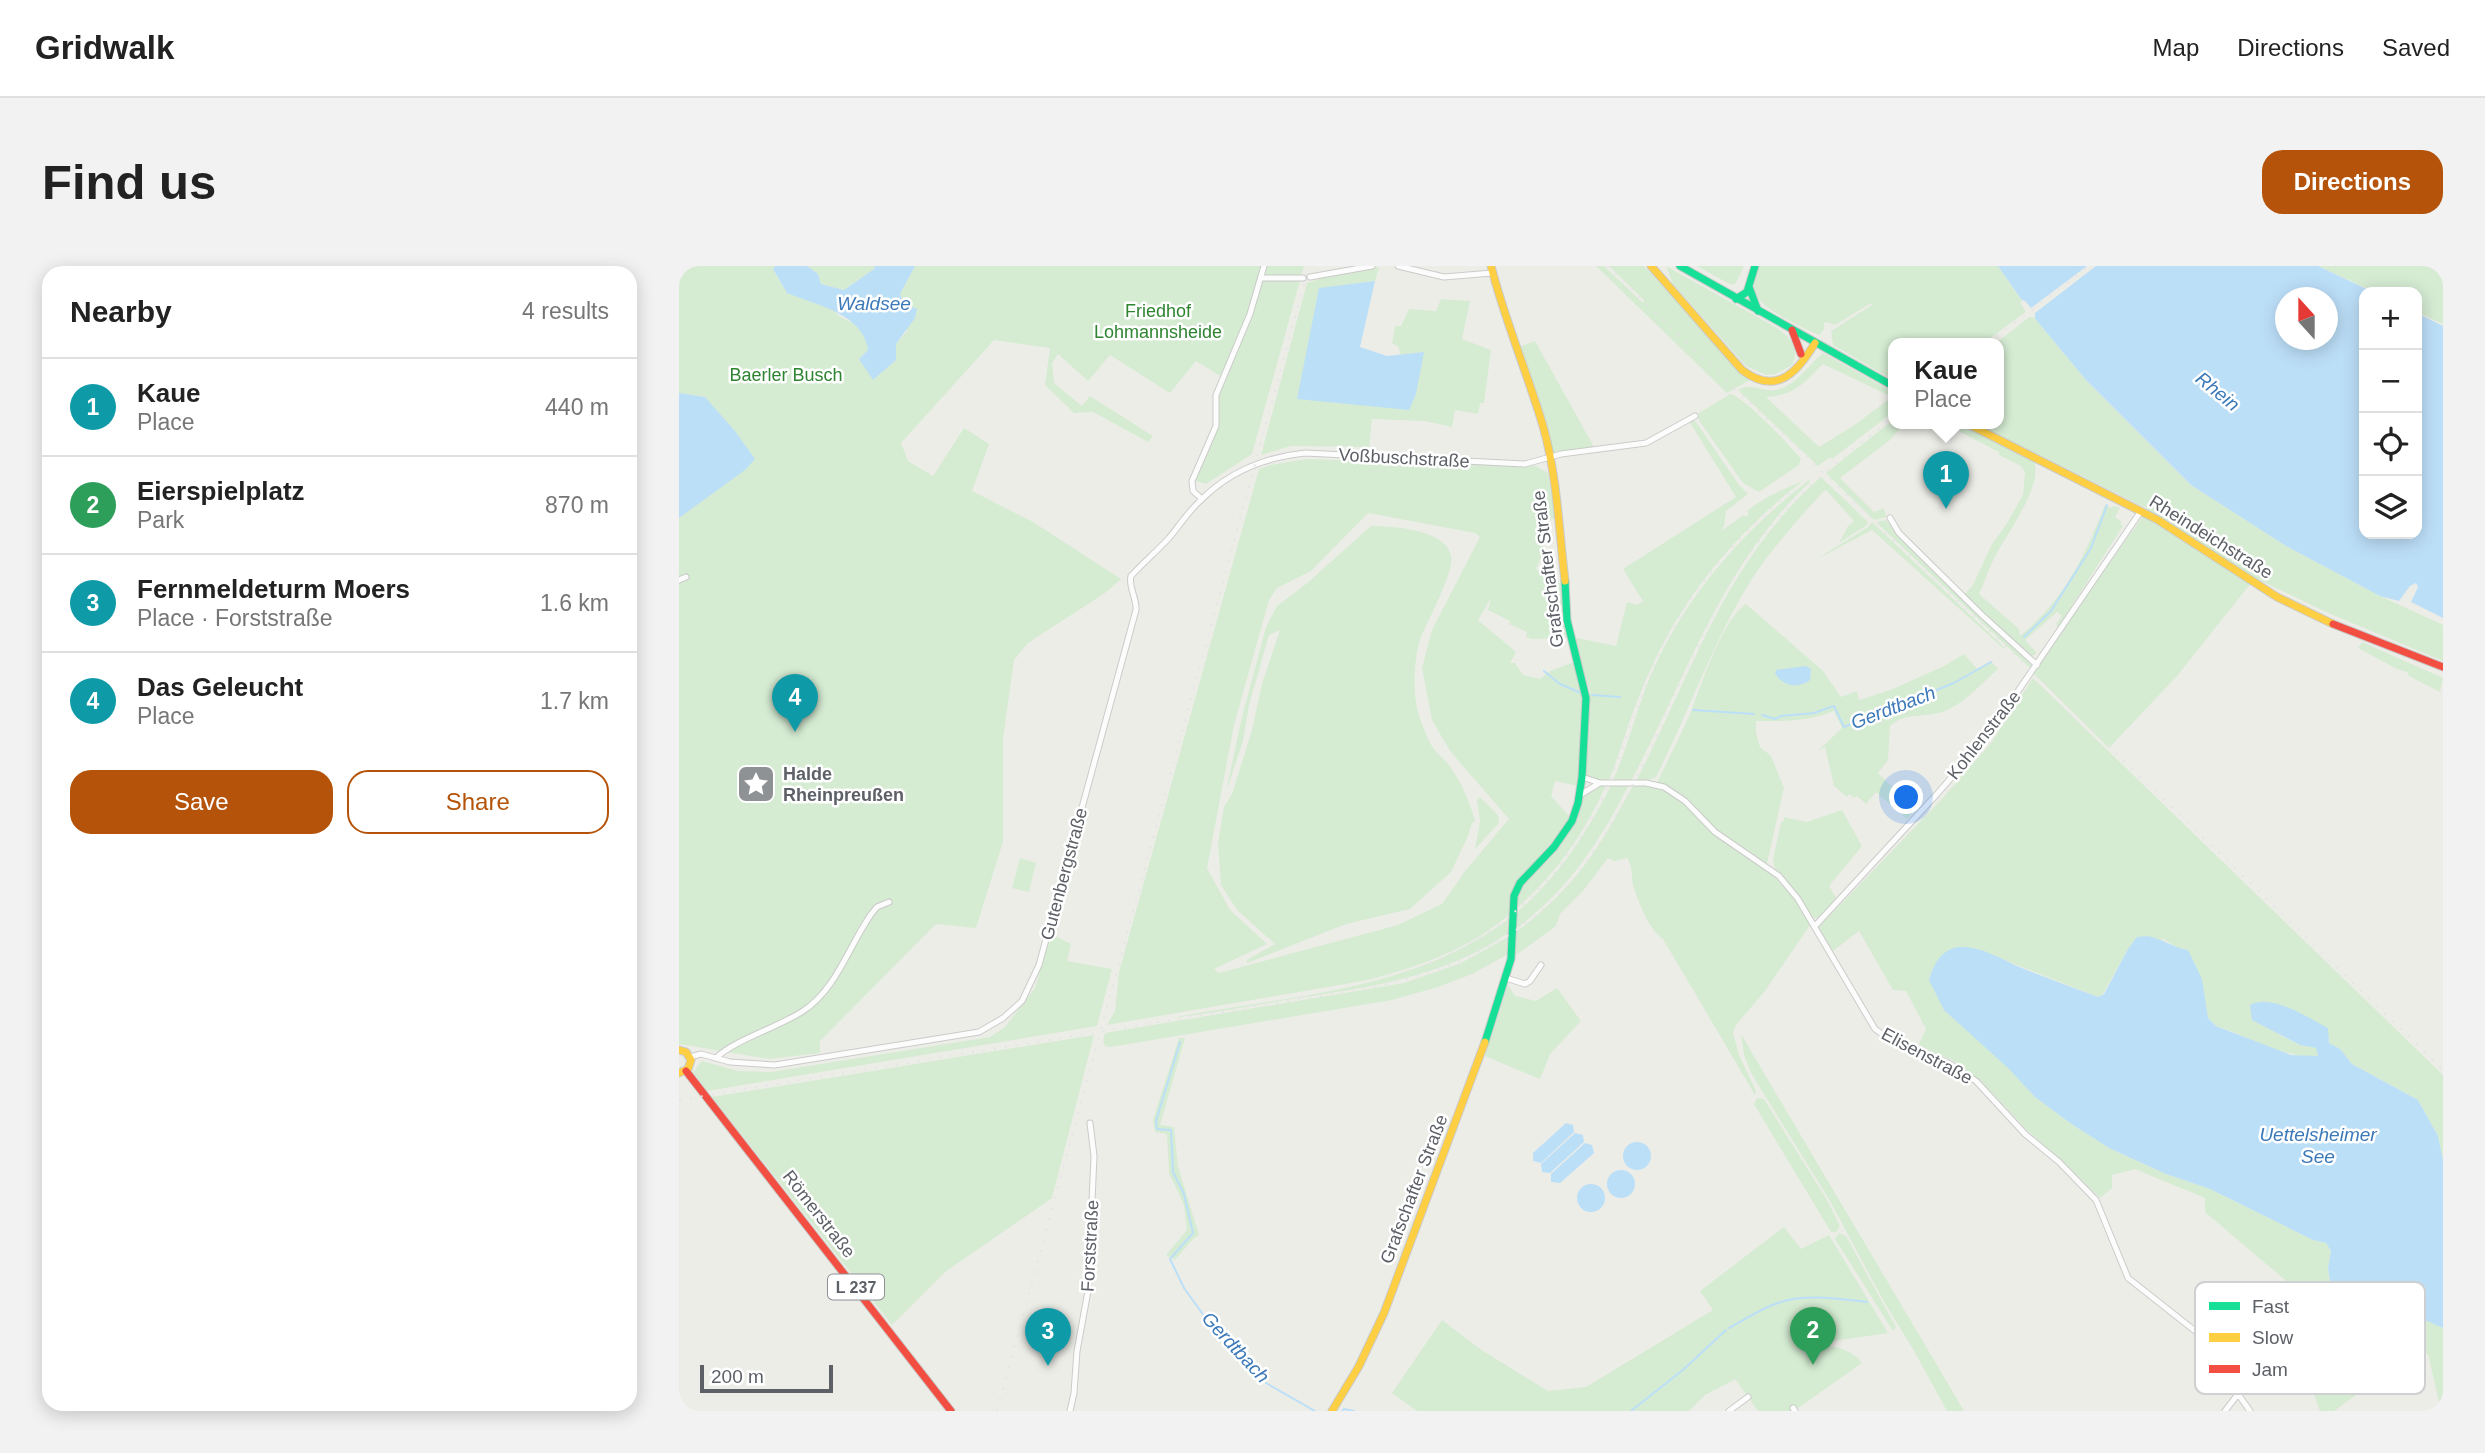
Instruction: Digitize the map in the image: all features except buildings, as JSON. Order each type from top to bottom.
[{"type":"main road","points":[[1651,266],[1747,375],[1756,381],[1777,381],[1796,370],[1815,343]]},
{"type":"main road","points":[[1662,266],[1675,293]]},
{"type":"main road","points":[[1680,266],[1888,383]]},
{"type":"main road","points":[[1736,299],[1753,266]]},
{"type":"main road","points":[[1753,266],[1749,287],[1758,311]]},
{"type":"main road","name":"Grafschafter Straße","points":[[1334,1408],[1359,1366],[1384,1313],[1479,1061],[1511,959],[1514,896],[1520,883],[1565,834],[1572,821],[1583,777],[1586,698],[1568,628],[1550,457],[1492,269]]},
{"type":"main road","points":[[1736,299],[1749,287]]},
{"type":"main road","points":[[1792,330],[1801,354]]},
{"type":"main road","points":[[1738,365],[1758,376],[1776,377],[1793,367],[1801,354],[1815,343]]},
{"type":"main road","name":"Rheindeichstraße","points":[[1978,429],[2141,511],[2285,601],[2333,624],[2443,667]]},
{"type":"main road","points":[[679,1050],[690,1057],[690,1066],[682,1072]]},
{"type":"main road","name":"Römerstraße","points":[[682,1072],[951,1411]]},
{"type":"street","points":[[1202,499],[1192,486],[1216,426],[1216,395],[1250,314],[1264,266]]},
{"type":"street","points":[[1310,278],[1372,266]]},
{"type":"street","points":[[1398,266],[1444,277],[1492,269]]},
{"type":"street","points":[[1262,278],[1303,278]]},
{"type":"street","name":"Voßbuschstraße","points":[[1258,464],[1271,458],[1305,453],[1517,464],[1646,443],[1695,416]]},
{"type":"street","name":"Gutenbergstraße","points":[[690,1057],[701,1054],[730,1062],[775,1065],[979,1032],[1003,1018],[1022,1000],[1039,965],[1136,610],[1137,602],[1131,576],[1169,538],[1202,499],[1231,477],[1258,464]]},
{"type":"street","name":"Kohlenstraße","points":[[1815,926],[1978,747],[2038,665],[2141,511]]},
{"type":"street","points":[[1890,518],[1899,533],[1982,615],[2038,665]]},
{"type":"street","points":[[679,580],[686,577]]},
{"type":"street","name":"Elisenstraße","points":[[1583,777],[1600,783]]},
{"type":"street","name":"Elisenstraße","points":[[1580,794],[1600,783],[1655,784],[1674,792],[1715,832],[1779,876],[1815,926],[1875,1029],[1959,1069],[1976,1081],[2025,1134],[2059,1162],[2096,1200],[2128,1278],[2195,1331]]},
{"type":"street","points":[[716,1058],[728,1049],[779,1026],[814,1003],[841,966],[871,913],[889,902]]},
{"type":"street","points":[[1506,978],[1525,984],[1541,965]]},
{"type":"street","name":"Forststraße","points":[[1070,1411],[1088,1291],[1094,1156],[1090,1122]]},
{"type":"street","points":[[2225,1411],[2238,1394]]},
{"type":"street","name":"Elisenstraße","points":[[2238,1394],[2249,1411]]},
{"type":"street","points":[[1733,1410],[1748,1397]]},
{"type":"green space","points":[[679,266],[775,266],[773,269],[787,293],[830,308],[842,318],[858,325],[867,341],[868,351],[859,359],[874,379],[896,360],[896,344],[907,331],[900,294],[915,266],[1304,266],[1252,454],[1206,484],[1194,480],[1217,426],[1217,395],[1222,377],[1196,361],[1170,393],[1110,355],[1088,381],[1058,354],[1052,363],[1054,383],[1082,406],[1090,396],[1153,436],[1148,442],[1093,412],[1074,413],[1045,385],[1050,348],[994,340],[901,443],[908,461],[933,476],[964,428],[989,444],[972,491],[1033,522],[1121,579],[1105,593],[1028,643],[1014,660],[1003,739],[1003,842],[976,928],[936,924],[820,1041],[820,1053],[769,1059],[679,1044],[679,518],[698,503],[706,397],[679,393]]},
{"type":"green space","points":[[807,266],[875,266],[844,290],[821,284],[818,274]]},
{"type":"green space","points":[[1596,266],[1604,266],[1643,303],[1644,300],[1609,266],[1644,266],[1750,380],[1727,393]]},
{"type":"green space","points":[[1666,266],[1777,328],[1790,339],[1795,348],[1792,365],[1776,374],[1766,375],[1746,366],[1673,284]]},
{"type":"green space","points":[[1697,266],[1744,266],[1736,283],[1731,285]]},
{"type":"green space","points":[[1757,266],[1998,266],[2028,310],[1991,338],[1888,338],[1888,377],[1833,345],[1831,331],[1872,305],[1871,303],[1835,325],[1824,323],[1824,330],[1819,335],[1780,316],[1761,302],[1752,288]]},
{"type":"green space","points":[[2318,266],[2443,266],[2443,324],[2422,314],[2422,287],[2364,287]]},
{"type":"green space","points":[[1379,267],[1375,281],[1319,289],[1298,399],[1423,352],[1400,355],[1399,347],[1392,343],[1395,326],[1401,326],[1409,309],[1436,311],[1441,299],[1470,301],[1462,339],[1491,350],[1484,403],[1480,403],[1478,414],[1455,410],[1452,427],[1425,421],[1372,419],[1369,447],[1291,446],[1261,455],[1307,283]]},
{"type":"green space","points":[[2032,315],[2086,380],[2191,485],[2286,546],[2380,596],[2443,625],[2443,661],[2326,612],[2255,578],[2177,676],[2109,748],[2032,672],[2148,509],[1987,429],[2004,429],[2002,338]]},
{"type":"green space","points":[[1535,341],[1594,447],[1554,454],[1521,346]]},
{"type":"green space","points":[[1823,353],[1888,389],[1888,395],[1823,364],[1792,391],[1766,397],[1819,447],[1888,400],[1888,416],[1832,459],[1830,457],[1818,466],[1738,390],[1752,387],[1775,390],[1796,380]]},
{"type":"green space","points":[[1730,394],[1756,413],[1801,459],[1799,465],[1759,492],[1743,483],[1698,419],[1699,413]]},
{"type":"green space","points":[[1692,420],[1748,494],[1726,511],[1721,531],[1749,514],[1747,511],[1761,501],[1804,480],[1734,543],[1695,591],[1678,617],[1649,673],[1608,782],[1599,781],[1585,773],[1590,691],[1572,637],[1616,646],[1627,602],[1637,605],[1643,601],[1623,569],[1736,497],[1689,421]]},
{"type":"green space","points":[[1888,424],[1888,429],[1900,429],[1890,440],[1840,478],[1874,512],[1884,508],[1886,517],[1874,520],[1826,473]]},
{"type":"green space","points":[[1955,429],[1969,429],[2034,461],[2036,472],[2028,498],[1997,553],[1979,594],[2019,629],[2020,636],[2036,622],[2061,592],[2081,560],[2105,505],[2120,508],[2115,517],[2123,526],[2058,627],[2056,624],[2062,616],[2057,612],[2025,640],[2037,653],[2031,657],[1964,595],[1973,585],[1992,544],[2023,495],[2025,472],[2021,466],[1999,455],[1999,452]]},
{"type":"green space","points":[[1306,459],[1536,466],[1548,473],[1555,519],[1544,520],[1544,526],[1541,526],[1544,551],[1536,569],[1563,585],[1567,638],[1526,637],[1527,632],[1488,610],[1491,598],[1478,620],[1516,652],[1510,663],[1515,663],[1523,675],[1540,679],[1550,671],[1574,662],[1582,708],[1578,786],[1555,781],[1551,796],[1570,817],[1517,886],[1510,914],[1461,947],[1406,969],[1368,980],[1107,1025],[1115,1011],[1119,972],[1259,469]],"holes":[[[1368,513],[1475,533],[1480,537],[1432,630],[1422,668],[1432,720],[1450,751],[1509,819],[1466,870],[1442,904],[1398,925],[1219,973],[1214,969],[1267,944],[1230,910],[1207,868],[1234,725],[1269,600],[1277,588],[1311,571]]]},
{"type":"green space","points":[[1821,477],[1868,522],[1867,525],[1839,543],[1848,526],[1854,521],[1826,490],[1812,504],[1769,555],[1741,597],[1656,777],[1647,781],[1636,781],[1694,659],[1735,582],[1787,510]]},
{"type":"green space","points":[[1809,480],[1752,550],[1729,586],[1631,781],[1612,782],[1650,677],[1680,619],[1738,544]]},
{"type":"green space","points":[[1886,520],[1897,534],[2031,664],[2030,668],[1876,522]]},
{"type":"green space","points":[[1872,522],[2005,648],[1872,530],[1815,560]]},
{"type":"green space","points":[[1371,526],[1404,528],[1428,534],[1447,546],[1451,555],[1445,584],[1420,640],[1415,665],[1415,692],[1418,713],[1428,739],[1459,780],[1475,821],[1451,872],[1410,909],[1346,924],[1247,963],[1247,960],[1275,944],[1237,910],[1221,885],[1218,843],[1224,807],[1232,794],[1252,730],[1262,684],[1280,630],[1269,635],[1249,705],[1243,741],[1226,792],[1241,721],[1266,627],[1277,606]]},
{"type":"green space","points":[[1746,604],[1823,671],[1841,697],[1857,691],[1859,700],[1893,689],[1964,654],[1977,669],[1991,661],[1998,669],[1950,709],[1902,719],[1890,726],[1888,760],[1878,773],[1920,805],[1907,819],[1876,792],[1866,804],[1857,796],[1854,798],[1849,794],[1847,797],[1834,786],[1825,747],[1818,751],[1842,728],[1834,711],[1805,719],[1756,721],[1760,747],[1771,756],[1784,788],[1766,868],[1794,898],[1810,925],[1765,991],[1736,1025],[1733,1033],[1739,1055],[1756,1091],[1755,1095],[1663,939],[1649,922],[1635,892],[1627,858],[1614,861],[1608,858],[1583,891],[1560,914],[1556,926],[1516,955],[1516,932],[1554,900],[1584,866],[1633,785],[1655,787],[1690,714],[1721,638],[1737,612]]},
{"type":"green space","points":[[2362,642],[2443,678],[2440,692],[2358,648]]},
{"type":"green space","points":[[2033,678],[2443,1075],[2443,1160],[2438,1136],[2418,1100],[2352,1064],[2340,1049],[2330,1044],[2327,1036],[2278,1034],[2300,1045],[2317,1048],[2318,1056],[2305,1056],[2279,1050],[2216,1026],[2208,1018],[2178,948],[2163,939],[2128,949],[2103,994],[2098,997],[1992,955],[1960,947],[1940,959],[1934,968],[1929,980],[2035,1097],[2109,1148],[2166,1174],[2210,1189],[2313,1240],[2326,1243],[2331,1251],[2328,1268],[2330,1282],[2287,1282],[2205,1212],[2205,1198],[2135,1169],[2112,1175],[2112,1188],[2100,1198],[2028,1131],[1982,1082],[1952,1060],[1918,1046],[1926,1029],[1906,991],[1893,990],[1859,931],[1833,951],[1818,928],[1941,800],[1991,743]]},
{"type":"green space","points":[[1600,785],[1606,785],[1579,836],[1544,882],[1516,909],[1520,891],[1567,836],[1583,795]]},
{"type":"green space","points":[[1611,785],[1629,785],[1594,846],[1552,898],[1516,929],[1516,913],[1545,885],[1570,854]]},
{"type":"green space","points":[[1480,797],[1498,815],[1499,823],[1475,849],[1480,821],[1477,800]]},
{"type":"green space","points":[[1842,810],[1862,846],[1829,886],[1836,898],[1818,918],[1813,918],[1793,888],[1775,869],[1773,860],[1781,822],[1784,817],[1807,822]]},
{"type":"green space","points":[[1020,858],[1036,863],[1029,892],[1012,888]]},
{"type":"green space","points":[[1510,918],[1510,932],[1486,947],[1435,969],[1408,977],[1353,989],[1171,1018],[1347,988],[1390,977],[1472,943]]},
{"type":"green space","points":[[1051,934],[1071,944],[1067,961],[1112,969],[1097,1026],[707,1091],[693,1072],[702,1061],[738,1071],[771,1072],[990,1037],[1005,1027],[1035,988]]},
{"type":"green space","points":[[1510,936],[1510,953],[1472,974],[1392,1000],[1111,1047],[1105,1046],[1103,1040],[1105,1033],[1404,983],[1461,963]]},
{"type":"green space","points":[[1508,985],[1515,996],[1536,1001],[1557,988],[1581,1021],[1550,1054],[1540,1079],[1485,1056]]},
{"type":"green space","points":[[1741,1034],[1964,1411],[1947,1411],[1830,1201],[1751,1073],[1744,1055]]},
{"type":"green space","points":[[1094,1035],[1052,1198],[945,1272],[892,1325],[712,1097]]},
{"type":"green space","points":[[1179,1038],[1185,1038],[1160,1125],[1174,1127],[1178,1167],[1199,1235],[1175,1260],[1166,1255],[1187,1230],[1184,1205],[1169,1173],[1167,1134],[1155,1132],[1153,1120]]},
{"type":"green space","points":[[1757,1098],[1764,1099],[1827,1200],[1840,1226],[1836,1232],[1831,1232],[1754,1104]]},
{"type":"green space","points":[[1784,1227],[1801,1249],[1829,1235],[1888,1333],[1826,1342],[1828,1346],[1851,1353],[1862,1363],[1794,1411],[1758,1411],[1735,1379],[1705,1395],[1689,1411],[1417,1411],[1392,1393],[1442,1320],[1480,1349],[1548,1391],[1586,1387],[1713,1310],[1700,1291]]},
{"type":"green space","points":[[1839,1233],[1846,1236],[1896,1327],[1893,1331],[1835,1239]]},
{"type":"green space","points":[[2427,1321],[2443,1327],[2443,1411],[2441,1411],[2428,1354],[2425,1353]]},
{"type":"green space","points":[[2314,1394],[2357,1394],[2334,1411],[2320,1411]]},
{"type":"water","name":"Waldsee","points":[[775,266],[807,266],[818,274],[821,284],[844,290],[875,266],[915,266],[900,294],[903,303],[917,309],[915,318],[896,344],[896,360],[873,380],[859,359],[868,350],[865,338],[858,328],[837,312],[787,293],[773,269]]},
{"type":"water","name":"Rhein","points":[[1998,266],[2318,266],[2362,287],[2359,287],[2359,539],[2422,539],[2422,316],[2443,326],[2443,618],[2411,602],[2418,587],[2416,583],[2410,586],[2399,601],[2380,596],[2286,546],[2191,485],[2086,380],[2032,315]]},
{"type":"water","points":[[1375,281],[1360,347],[1387,356],[1424,352],[1416,394],[1409,410],[1297,399],[1319,288]]},
{"type":"water","points":[[679,393],[705,397],[755,459],[745,470],[679,518]]},
{"type":"water","points":[[1806,666],[1811,669],[1810,680],[1801,685],[1786,684],[1775,673],[1776,670]]},
{"type":"water","name":"Uettelsheimer See","points":[[2148,936],[2188,950],[2202,979],[2208,1018],[2216,1026],[2291,1055],[2318,1056],[2316,1048],[2300,1045],[2252,1020],[2250,1005],[2269,1002],[2290,1008],[2328,1028],[2329,1043],[2340,1049],[2352,1064],[2418,1100],[2438,1136],[2443,1160],[2443,1328],[2425,1321],[2425,1282],[2330,1282],[2328,1268],[2331,1251],[2326,1243],[2313,1240],[2210,1189],[2166,1174],[2109,1148],[2070,1123],[2035,1097],[2008,1068],[1944,1010],[1929,980],[1943,954],[1954,948],[1968,947],[2098,997],[2104,994],[2137,937]]},
{"type":"water","points":[[1566,1123],[1573,1125],[1574,1132],[1541,1163],[1533,1161],[1533,1153]]},
{"type":"water","points":[[1575,1133],[1583,1135],[1584,1142],[1550,1173],[1542,1172],[1541,1164]]},
{"type":"water","points":[[1637,1142],[1647,1146],[1651,1156],[1647,1166],[1637,1170],[1627,1166],[1623,1156],[1627,1146]]},
{"type":"water","points":[[1585,1143],[1592,1145],[1594,1153],[1560,1183],[1551,1182],[1551,1174]]},
{"type":"water","points":[[1621,1170],[1631,1174],[1635,1184],[1631,1194],[1621,1198],[1611,1194],[1607,1184],[1611,1174]]},
{"type":"water","points":[[1591,1184],[1601,1188],[1605,1198],[1601,1208],[1591,1212],[1581,1208],[1577,1198],[1581,1188]]},
{"type":"pier","points":[[2087,266],[2096,266],[2035,313],[2035,318],[2029,317],[2021,300],[2031,308]]},
{"type":"waterway","name":"Gerdtbach","points":[[2024,637],[2051,611],[2091,548],[2107,505]]},
{"type":"waterway","name":"Gerdtbach","points":[[1762,715],[1775,719],[1814,713],[1834,706],[1844,727],[1954,683],[1991,662]]},
{"type":"waterway","name":"Gerdtbach","points":[[1544,671],[1560,684],[1581,693]]},
{"type":"waterway","name":"Gerdtbach","points":[[1592,695],[1620,697]]},
{"type":"waterway","name":"Gerdtbach","points":[[1693,710],[1754,714]]},
{"type":"waterway","name":"Gerdtbach","points":[[1180,1042],[1156,1121],[1157,1129],[1171,1130],[1173,1172],[1184,1194],[1193,1233],[1170,1259],[1184,1288],[1207,1320],[1240,1347],[1262,1372],[1266,1383],[1315,1411]]},
{"type":"waterway","name":"Gerdtbach","points":[[1729,1328],[1765,1308],[1789,1300],[1822,1298],[1867,1302]]},
{"type":"waterway","name":"Gerdtbach","points":[[1631,1411],[1684,1369],[1726,1330]]},
{"type":"waterway","name":"Gerdtbach","points":[[1342,1411],[1354,1411]]},
{"type":"railway","points":[[997,1411],[1309,266]]},
{"type":"railway","points":[[1607,266],[2443,1070]]},
{"type":"railway","points":[[1995,338],[2089,266]]},
{"type":"railway","points":[[679,1100],[1363,989],[1431,972],[1493,944],[1521,927],[1547,905],[1571,881],[1607,831],[1654,742],[1717,607],[1755,547],[1772,525],[1810,487],[1888,422]]},
{"type":"railway","points":[[1420,967],[1453,953],[1512,914],[1538,891],[1561,864],[1599,805],[1651,671],[1679,618],[1721,560],[1754,525],[1790,493]]},
{"type":"traffic: fast","points":[[1680,266],[1888,383]]},
{"type":"traffic: fast","points":[[1736,299],[1747,292],[1755,266]]},
{"type":"traffic: fast","points":[[1749,287],[1758,311]]},
{"type":"traffic: fast","points":[[1485,1042],[1511,959],[1514,896],[1520,883],[1554,847],[1572,821],[1578,803],[1586,698],[1567,620],[1565,581]]},
{"type":"traffic: slow","points":[[1491,266],[1548,445],[1555,483],[1565,581]]},
{"type":"traffic: slow","points":[[1651,266],[1742,370],[1754,378],[1765,381],[1785,378],[1801,364],[1815,343]]},
{"type":"traffic: slow","points":[[1978,429],[2158,520],[2277,597],[2333,624]]},
{"type":"traffic: slow","points":[[1332,1411],[1359,1366],[1384,1313],[1485,1042]]},
{"type":"traffic: slow","points":[[679,1050],[686,1052],[691,1060],[688,1069],[679,1073]]},
{"type":"traffic: jam","points":[[1792,330],[1801,354]]},
{"type":"traffic: jam","points":[[2333,624],[2443,667]]},
{"type":"traffic: jam","points":[[686,1071],[951,1411]]},
{"type":"place","name":"Kaue","points":[[1946,509]]},
{"type":"place","name":"Das Geleucht","points":[[795,732]]},
{"type":"place","name":"Halde Rheinpreußen","points":[[756,784]]},
{"type":"place","name":"Eierspielplatz","points":[[1813,1365]]},
{"type":"place","name":"Fernmeldeturm Moers","points":[[1048,1366]]},
{"type":"park label","name":"Friedhof Lohmannsheide","points":[[1158,321]]},
{"type":"park label","name":"Baerler Busch","points":[[786,375]]}]
